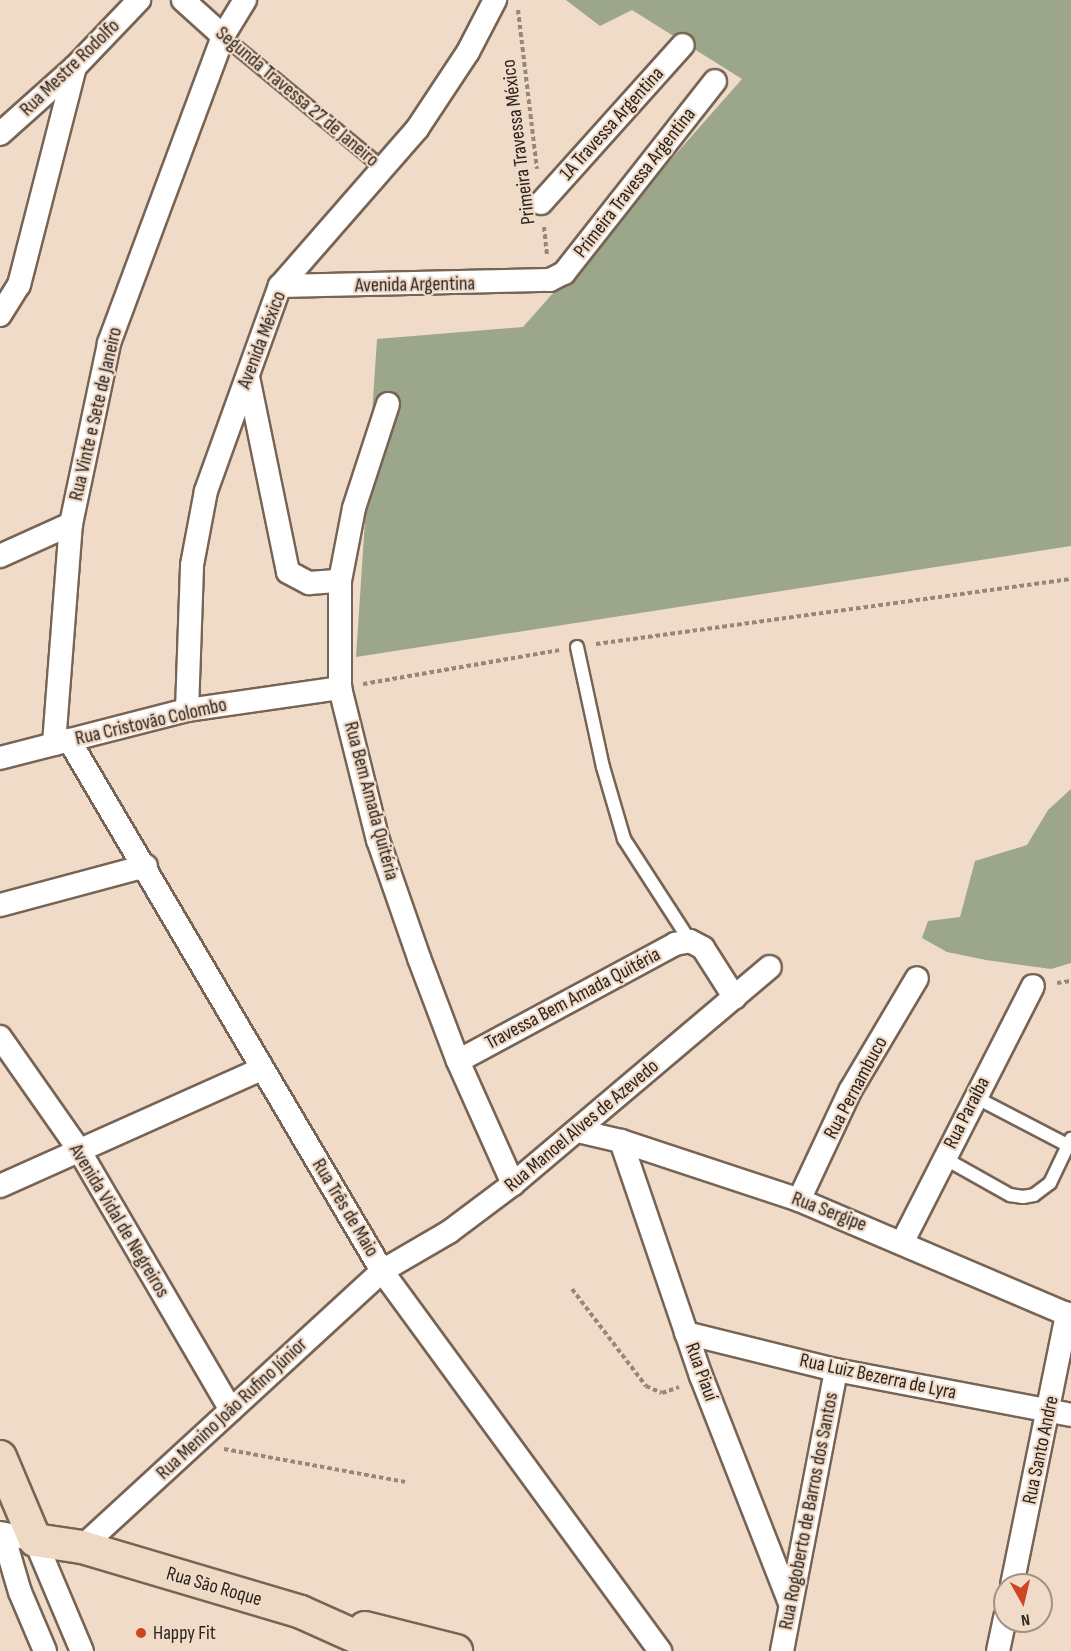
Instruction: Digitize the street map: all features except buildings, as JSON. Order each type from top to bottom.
[{"type":"street","name":"Rua Mestre Rodolfo","points":[[0,134],[75,67],[139,0]]},
{"type":"street","name":"Segunda Travessa 27 de Janeiro","points":[[183,0],[223,36]]},
{"type":"street","name":"Rua Vinte e Sete de Janeiro","points":[[61,742],[71,524],[109,343],[223,36],[245,0]]},
{"type":"street","name":"Avenida México","points":[[187,710],[192,565],[206,491],[280,286],[417,129],[468,52],[495,0]]},
{"type":"street","name":"1A Travessa Argentina","points":[[541,203],[683,45]]},
{"type":"street","points":[[0,315],[19,285],[75,67]]},
{"type":"street","name":"Primeira Travessa Argentina","points":[[550,280],[564,273],[716,81]]},
{"type":"street","name":"Avenida Argentina","points":[[280,286],[550,280]]},
{"type":"street","points":[[248,377],[288,572],[309,583],[340,581]]},
{"type":"street","name":"Rua Bem Amada Quitéria","points":[[388,404],[354,508],[340,581],[340,688],[378,840],[458,1061],[513,1184]]},
{"type":"street","points":[[0,556],[71,524]]},
{"type":"street","name":"Rua Cristovão Colombo","points":[[0,758],[187,710],[340,688]]},
{"type":"street","name":"Rua Três de Maio","points":[[61,742],[146,866],[262,1069],[382,1271],[660,1651]]},
{"type":"street","points":[[0,905],[146,866]]},
{"type":"street","points":[[690,941],[703,948],[735,998]]},
{"type":"street","name":"Travessa Bem Amada Quitéria","points":[[458,1061],[675,944],[690,941]]},
{"type":"street","name":"Rua Manoel Alves de Azevedo","points":[[382,1271],[449,1232],[513,1184],[579,1131],[770,967]]},
{"type":"street","name":"Rua Pernambuco","points":[[800,1200],[850,1091],[917,978]]},
{"type":"street","name":"Rua Paraíba","points":[[903,1241],[1033,986]]},
{"type":"street","name":"Avenida Vidal de Negreiros","points":[[0,1037],[79,1150],[231,1410]]},
{"type":"street","points":[[0,1186],[262,1069]]},
{"type":"street","name":"Rua Sergipe","points":[[579,1131],[621,1141],[800,1200],[903,1241],[1069,1315]]},
{"type":"street","name":"Rua Piauí","points":[[621,1141],[701,1376],[789,1600]]},
{"type":"street","name":"Rua Menino João Rufino Júnior","points":[[82,1547],[382,1271]]},
{"type":"street","name":"Rua Santo Andre","points":[[1015,1573],[1060,1414],[1069,1315]]},
{"type":"street","name":"Rua Luiz Bezerra de Lyra","points":[[686,1333],[836,1370],[1060,1414]]},
{"type":"street","name":"Rua Rogoberto de Barros dos Santos","points":[[782,1651],[789,1600],[836,1370]]},
{"type":"street","points":[[0,1457],[82,1651]]},
{"type":"street","points":[[35,1540],[2,1533],[10,1596],[45,1651]]},
{"type":"street","name":"Rua São Roque","points":[[35,1540],[82,1547],[301,1612],[388,1651]]},
{"type":"street","points":[[10,1596],[51,1579]]},
{"type":"street","points":[[301,1612],[456,1651]]},
{"type":"street","points":[[998,1651],[1002,1633]]},
{"type":"lane","name":"Segunda Travessa 27 de Janeiro","points":[[223,36],[384,169]]},
{"type":"lane","points":[[577,647],[603,767],[624,839],[690,941]]},
{"type":"lane","points":[[944,1158],[1010,1195],[1034,1195],[1050,1183],[1070,1144],[975,1097]]},
{"type":"path","name":"Primeira Travessa México","points":[[517,0],[550,280]]},
{"type":"path","points":[[340,688],[577,647],[1071,579]]},
{"type":"path","points":[[572,1289],[652,1391],[672,1391],[701,1376]]},
{"type":"path","points":[[194,1444],[405,1482]]},
{"type":"green space","points":[[566,0],[1071,0],[1071,546],[356,657],[377,339],[523,327],[742,79],[632,10],[600,26]]},
{"type":"green space","points":[[1071,789],[1071,963],[1051,969],[986,960],[947,952],[922,938],[928,921],[960,917],[975,861],[1027,845],[1048,810]]},
{"type":"place","name":"Happy Fit","points":[[141,1633]]}]
